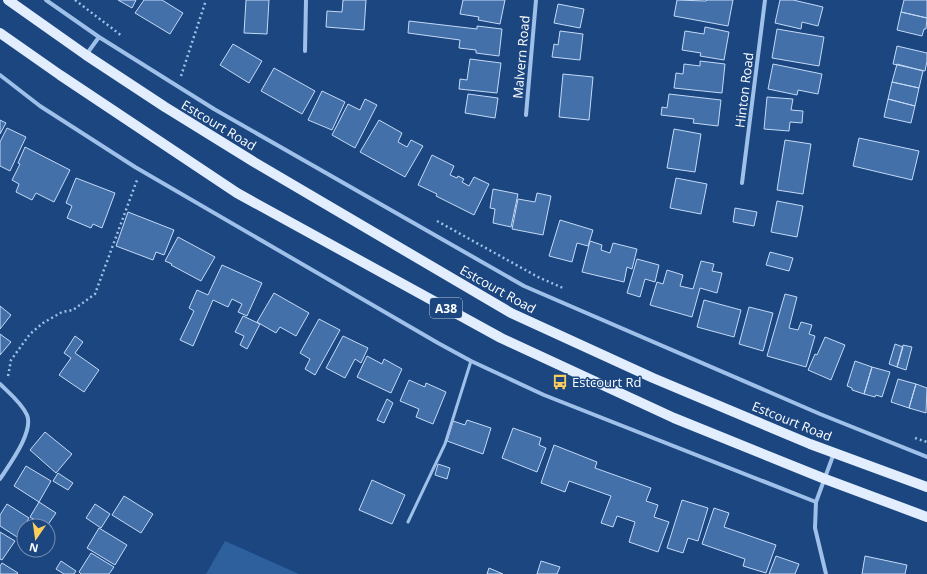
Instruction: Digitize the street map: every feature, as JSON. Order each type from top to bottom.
[{"type":"main road","name":"Estcourt Road","points":[[8,0],[86,55],[165,107],[254,162],[511,313],[654,378],[835,453],[927,487]]},
{"type":"main road","name":"A38","points":[[0,33],[60,75],[238,193],[501,338],[674,418],[825,479],[927,517]]},
{"type":"street","name":"Estcourt Road","points":[[46,0],[99,37],[214,109],[524,286],[820,414],[927,457]]},
{"type":"street","points":[[305,51],[306,0]]},
{"type":"street","name":"Malvern Road","points":[[526,115],[536,0]]},
{"type":"street","name":"Hinton Road","points":[[742,183],[765,0]]},
{"type":"street","points":[[86,55],[99,37]]},
{"type":"street","points":[[0,76],[40,106],[140,170],[471,361],[544,395],[816,502]]},
{"type":"street","points":[[0,384],[20,404],[27,416],[28,428],[14,457],[0,479]]},
{"type":"street","points":[[826,574],[815,528],[816,502],[835,453]]},
{"type":"lane","points":[[408,522],[445,444],[471,361]]},
{"type":"path","points":[[75,0],[124,37]]},
{"type":"path","points":[[177,86],[206,0]]},
{"type":"path","points":[[176,72],[188,79]]},
{"type":"path","points":[[6,390],[11,360],[30,334],[62,312],[73,310],[95,294],[140,170]]},
{"type":"path","points":[[433,219],[538,277],[566,290]]},
{"type":"path","points":[[912,437],[927,442]]},
{"type":"shaded area","points":[[225,541],[299,574],[206,574]]},
{"type":"building","points":[[118,0],[136,0],[132,8]]},
{"type":"building","points":[[144,0],[162,0],[183,13],[170,34],[135,13]]},
{"type":"building","points":[[246,0],[269,0],[267,34],[244,33]]},
{"type":"building","points":[[343,0],[366,0],[364,30],[326,27],[327,11],[342,12]]},
{"type":"building","points":[[463,0],[505,0],[500,24],[478,20],[479,17],[460,14]]},
{"type":"building","points":[[677,0],[733,0],[728,26],[674,16]]},
{"type":"building","points":[[780,0],[793,0],[823,7],[818,26],[802,22],[801,29],[775,23]]},
{"type":"building","points":[[904,0],[927,0],[927,18],[901,12]]},
{"type":"building","points":[[558,4],[584,9],[580,28],[554,23]]},
{"type":"building","points":[[901,12],[927,18],[926,29],[924,29],[922,36],[897,30]]},
{"type":"building","points":[[409,21],[477,29],[477,26],[502,29],[499,56],[476,53],[476,50],[459,48],[460,40],[408,33]]},
{"type":"building","points":[[705,27],[729,32],[724,60],[700,56],[701,53],[682,50],[685,31],[704,34]]},
{"type":"building","points":[[777,29],[824,37],[819,66],[772,58]]},
{"type":"building","points":[[560,31],[583,34],[580,60],[552,57],[554,44],[558,45]]},
{"type":"building","points":[[233,44],[262,61],[249,83],[220,65]]},
{"type":"building","points":[[897,46],[927,53],[925,71],[893,64]]},
{"type":"building","points":[[470,59],[501,63],[497,93],[459,89],[460,79],[467,80]]},
{"type":"building","points":[[700,61],[725,64],[722,93],[674,88],[676,73],[683,74],[684,64],[700,66]]},
{"type":"building","points":[[773,64],[822,74],[818,94],[798,90],[797,95],[768,89]]},
{"type":"building","points":[[897,64],[923,71],[919,88],[892,82]]},
{"type":"building","points":[[274,68],[315,91],[302,114],[261,91]]},
{"type":"building","points":[[563,74],[593,77],[589,120],[559,117]]},
{"type":"building","points":[[892,82],[919,88],[915,106],[888,99]]},
{"type":"building","points":[[322,91],[345,102],[332,130],[308,120]]},
{"type":"building","points":[[468,94],[498,98],[495,118],[465,113]]},
{"type":"building","points":[[669,94],[721,100],[718,126],[693,123],[694,119],[661,115],[662,107],[667,108]]},
{"type":"building","points":[[767,97],[793,99],[791,110],[803,111],[802,123],[790,122],[789,131],[764,129]]},
{"type":"building","points":[[365,99],[377,105],[355,148],[332,135],[348,104],[360,110]]},
{"type":"building","points":[[888,99],[915,106],[911,123],[884,117]]},
{"type":"building","points":[[0,120],[6,123],[0,134]]},
{"type":"building","points":[[379,120],[402,133],[398,142],[407,147],[411,140],[423,146],[405,177],[360,152]]},
{"type":"building","points":[[7,128],[26,137],[10,171],[0,166],[0,142]]},
{"type":"building","points":[[674,129],[701,134],[695,172],[667,168]]},
{"type":"building","points":[[859,138],[919,151],[912,180],[853,166]]},
{"type":"building","points":[[785,140],[811,144],[803,194],[777,190]]},
{"type":"building","points":[[25,147],[70,170],[54,202],[36,193],[32,200],[16,192],[19,184],[12,180],[20,164],[18,163]]},
{"type":"building","points":[[432,155],[454,166],[450,175],[457,178],[458,176],[464,179],[462,182],[469,186],[474,177],[489,184],[474,215],[418,185]]},
{"type":"building","points":[[76,178],[115,193],[102,228],[93,224],[91,228],[67,218],[72,206],[66,203]]},
{"type":"building","points":[[676,178],[707,184],[701,214],[670,208]]},
{"type":"building","points":[[493,189],[518,194],[511,227],[493,223],[495,209],[490,208]]},
{"type":"building","points":[[537,193],[551,196],[543,235],[512,229],[518,199],[535,202]]},
{"type":"building","points":[[777,201],[803,206],[797,237],[771,232]]},
{"type":"building","points":[[735,208],[757,212],[754,226],[733,222]]},
{"type":"building","points":[[128,212],[174,230],[164,255],[156,252],[153,260],[116,246]]},
{"type":"building","points":[[560,220],[593,230],[588,246],[577,243],[572,262],[549,256]]},
{"type":"building","points":[[178,237],[215,257],[201,281],[165,261]]},
{"type":"building","points":[[590,241],[602,245],[601,250],[610,253],[613,243],[637,249],[632,269],[627,267],[624,282],[582,272]]},
{"type":"building","points":[[770,252],[793,258],[789,271],[766,265]]},
{"type":"building","points":[[637,259],[659,265],[655,282],[645,279],[640,297],[627,293]]},
{"type":"building","points":[[701,261],[714,264],[712,271],[722,273],[717,293],[700,288],[692,317],[650,305],[657,282],[663,284],[667,270],[683,275],[680,286],[693,289]]},
{"type":"building","points":[[222,265],[262,283],[247,316],[238,312],[242,304],[232,299],[228,307],[213,300],[193,346],[180,340],[194,311],[189,308],[197,290],[208,295]]},
{"type":"building","points":[[274,293],[309,313],[296,336],[280,327],[276,333],[257,322]]},
{"type":"building","points":[[785,294],[797,297],[789,328],[798,330],[801,322],[812,325],[809,334],[815,336],[806,367],[767,356]]},
{"type":"building","points":[[704,300],[741,310],[734,337],[697,327]]},
{"type":"building","points":[[0,306],[11,315],[0,329]]},
{"type":"building","points":[[749,307],[773,313],[763,351],[739,344]]},
{"type":"building","points":[[243,316],[260,324],[247,349],[240,345],[244,336],[235,332]]},
{"type":"building","points":[[319,319],[340,330],[315,375],[305,369],[310,359],[300,353]]},
{"type":"building","points":[[0,334],[11,342],[0,355]]},
{"type":"building","points":[[75,336],[83,342],[75,353],[99,370],[84,392],[59,375],[71,358],[64,353]]},
{"type":"building","points":[[343,336],[368,348],[361,363],[355,359],[345,378],[326,368]]},
{"type":"building","points":[[825,337],[845,345],[831,380],[808,370]]},
{"type":"building","points":[[895,344],[903,347],[897,367],[889,364]]},
{"type":"building","points":[[903,345],[912,347],[906,370],[897,367]]},
{"type":"building","points":[[367,356],[382,364],[384,359],[402,369],[391,393],[357,377]]},
{"type":"building","points":[[855,361],[872,367],[864,394],[852,390],[852,388],[847,386]]},
{"type":"building","points":[[872,367],[890,372],[882,397],[864,394]]},
{"type":"building","points":[[898,379],[916,384],[909,408],[891,402]]},
{"type":"building","points":[[409,380],[425,387],[426,383],[446,392],[433,424],[416,417],[419,409],[400,401]]},
{"type":"building","points":[[916,384],[927,388],[926,413],[909,408]]},
{"type":"building","points":[[387,399],[393,403],[384,423],[377,420]]},
{"type":"building","points":[[467,420],[491,428],[483,454],[447,441],[453,421],[465,425]]},
{"type":"building","points":[[513,428],[541,438],[539,445],[546,448],[537,472],[502,458]]},
{"type":"building","points":[[45,432],[72,454],[56,473],[30,450]]},
{"type":"building","points":[[554,445],[597,462],[595,468],[651,488],[646,501],[658,505],[654,517],[669,522],[658,552],[629,542],[635,522],[617,516],[613,527],[601,523],[611,496],[569,481],[565,492],[541,483]]},
{"type":"building","points":[[438,464],[450,468],[447,479],[435,475]]},
{"type":"building","points":[[26,466],[51,481],[39,502],[14,486]]},
{"type":"building","points":[[58,473],[73,483],[68,490],[53,481]]},
{"type":"building","points":[[372,480],[405,495],[392,524],[359,510]]},
{"type":"building","points":[[124,496],[153,514],[141,533],[112,515]]},
{"type":"building","points":[[682,500],[708,508],[698,541],[688,538],[683,553],[667,548]]},
{"type":"building","points":[[39,502],[56,513],[53,518],[30,517]]},
{"type":"building","points":[[7,504],[29,518],[16,518],[16,536],[0,526],[0,515]]},
{"type":"building","points":[[95,504],[110,514],[101,528],[86,518]]},
{"type":"building","points":[[714,508],[729,513],[724,527],[776,545],[766,573],[743,566],[745,559],[702,544]]},
{"type":"building","points":[[99,528],[127,545],[115,565],[87,548]]},
{"type":"building","points":[[0,532],[15,541],[2,560],[0,559]]},
{"type":"building","points":[[91,553],[114,567],[109,574],[81,574],[79,572]]},
{"type":"building","points":[[776,556],[799,564],[795,574],[769,574]]},
{"type":"building","points":[[865,556],[907,565],[905,574],[862,574]]},
{"type":"building","points":[[61,561],[76,571],[74,574],[64,574],[56,569]]},
{"type":"building","points":[[541,561],[560,567],[557,574],[537,574]]},
{"type":"building","points":[[2,563],[18,573],[0,574],[0,566]]},
{"type":"building","points":[[489,568],[503,574],[487,574]]},
{"type":"place","name":"Estcourt Rd","points":[[560,382]]}]
